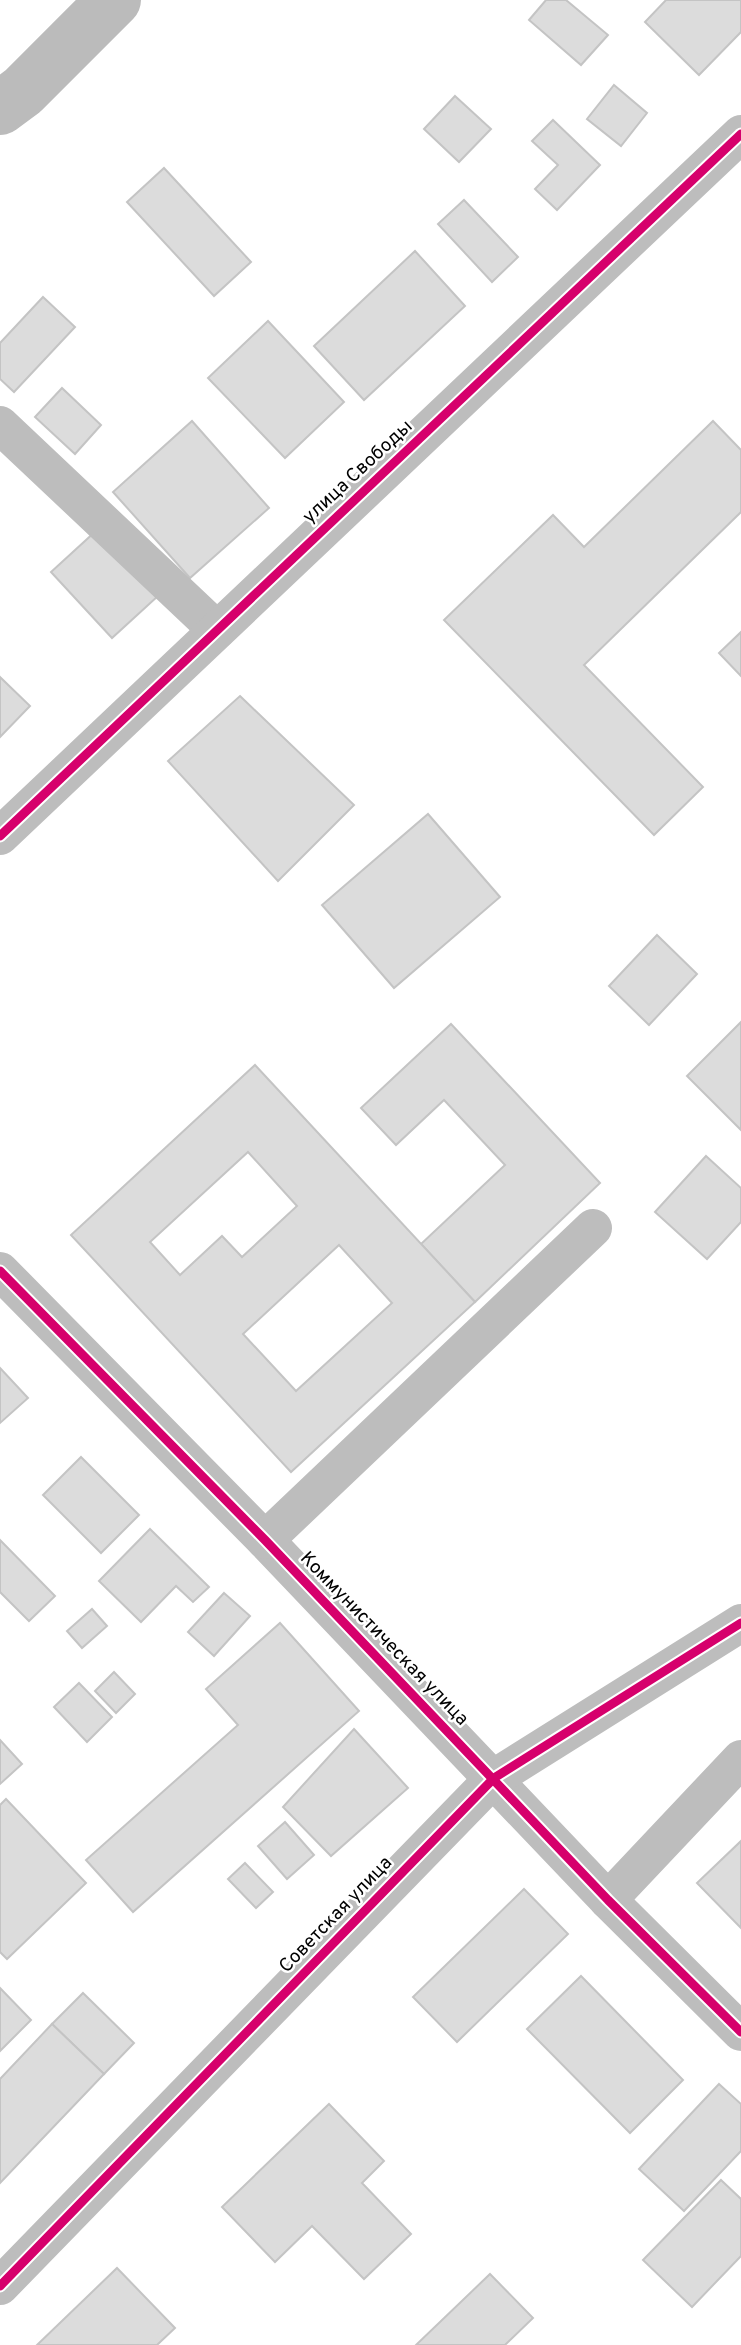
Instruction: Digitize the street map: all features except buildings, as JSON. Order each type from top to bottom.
[{"type":"street","name":"улица Свободы","points":[[0,836],[741,134]]},
{"type":"street","points":[[0,425],[217,630]]},
{"type":"street","points":[[265,1540],[593,1228]]},
{"type":"street","name":"Коммунистическая улица","points":[[0,1271],[265,1540],[608,1900],[741,2032]]},
{"type":"street","name":"Советская улица","points":[[0,2286],[494,1779],[741,1623]]},
{"type":"street","points":[[608,1900],[741,1759]]},
{"type":"waterway","points":[[0,108],[23,91],[114,0]]},
{"type":"cycle path","points":[[0,836],[741,134]]},
{"type":"cycle path","points":[[0,1271],[265,1540],[608,1900],[741,2032]]},
{"type":"cycle path","points":[[0,2286],[494,1778],[741,1623]]}]
